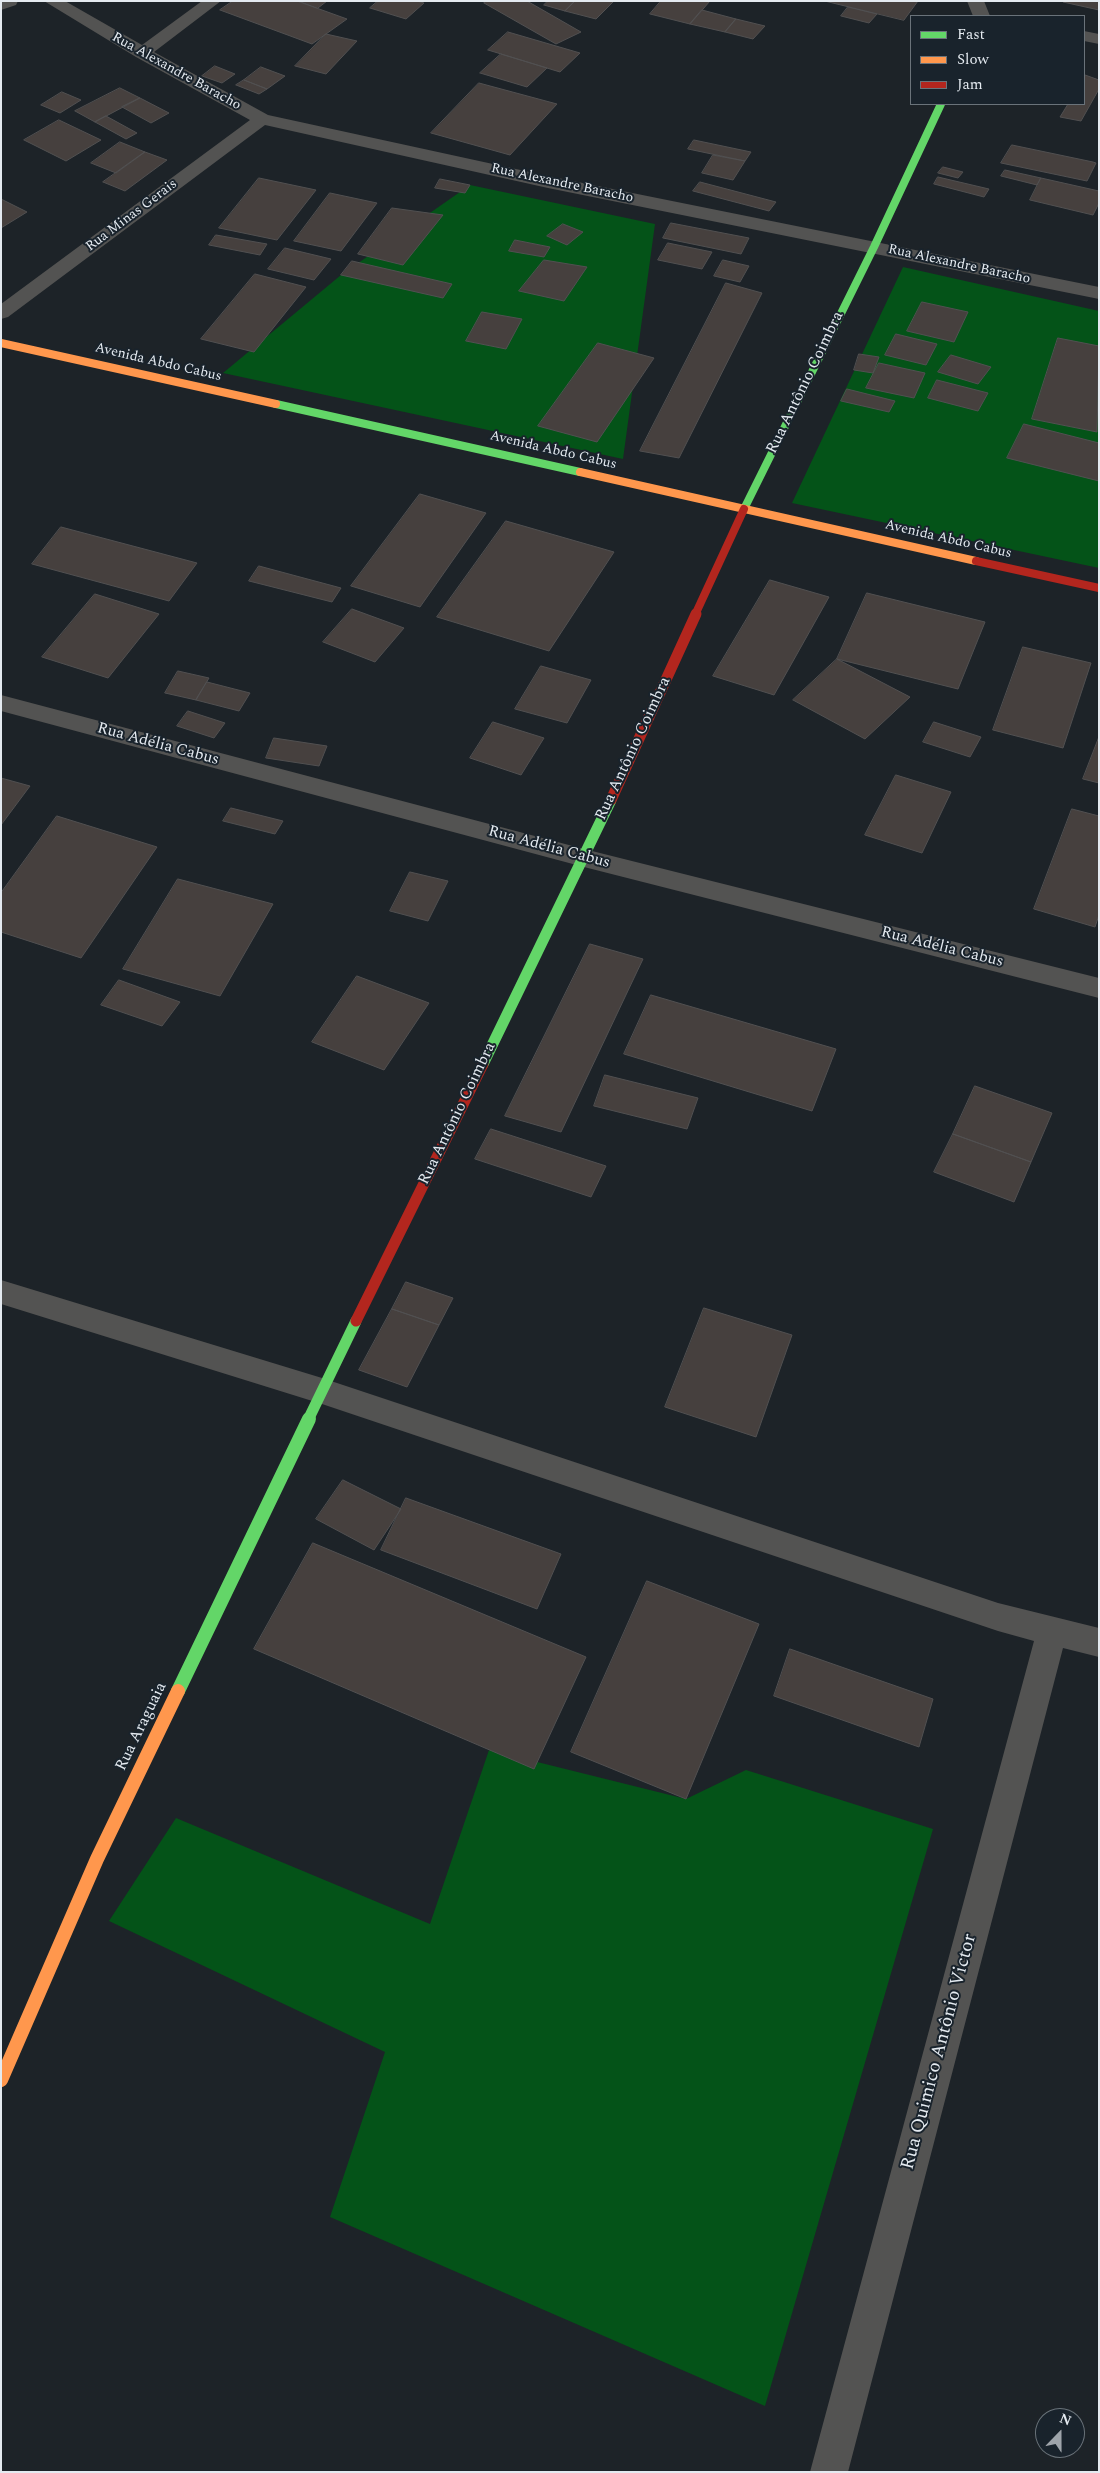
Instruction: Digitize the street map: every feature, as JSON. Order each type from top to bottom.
[{"type":"street","points":[[1,5],[10,1]]},
{"type":"street","name":"Rua Alexandre Baracho","points":[[52,1],[262,119],[557,184],[1099,294]]},
{"type":"street","points":[[142,53],[212,1]]},
{"type":"street","points":[[1085,36],[1099,39]]},
{"type":"street","name":"Rua Antônio Coimbra","points":[[322,1391],[584,858],[744,509],[874,247],[940,105]]},
{"type":"street","name":"Rua Minas Gerais","points":[[1,313],[262,119]]},
{"type":"street","name":"Avenida Abdo Cabus","points":[[1,343],[1099,588]]},
{"type":"street","name":"Rua Adélia Cabus","points":[[1,703],[584,858],[1099,988]]},
{"type":"street","points":[[1,1292],[322,1391],[998,1618],[1099,1643]]},
{"type":"street","name":"Rua Araguaia","points":[[1,2080],[97,1859],[322,1391]]},
{"type":"street","name":"Rua Quimico Antônio Victor","points":[[829,2472],[1052,1632]]},
{"type":"green space","points":[[470,185],[655,224],[623,459],[223,373],[341,275]]},
{"type":"green space","points":[[903,267],[1099,311],[1099,568],[792,503]]},
{"type":"green space","points":[[489,1750],[686,1799],[746,1770],[933,1829],[765,2406],[330,2217],[385,2052],[109,1921],[176,1818],[430,1924]]},
{"type":"building","points":[[233,1],[297,1],[347,19],[312,44],[220,10]]},
{"type":"building","points":[[299,1],[327,1],[318,8]]},
{"type":"building","points":[[378,1],[417,1],[424,3],[406,19],[370,8]]},
{"type":"building","points":[[488,1],[527,1],[581,32],[556,44],[484,3]]},
{"type":"building","points":[[548,1],[575,1],[565,11],[544,5]]},
{"type":"building","points":[[575,1],[614,1],[596,19],[565,11]]},
{"type":"building","points":[[661,1],[710,1],[690,24],[650,14]]},
{"type":"building","points":[[825,1],[918,1],[904,20]]},
{"type":"building","points":[[1063,1],[1099,1],[1099,10],[1063,2]]},
{"type":"building","points":[[848,7],[877,14],[869,23],[841,16]]},
{"type":"building","points":[[702,10],[736,19],[725,32],[690,24]]},
{"type":"building","points":[[736,19],[765,26],[753,39],[725,32]]},
{"type":"building","points":[[508,32],[580,53],[560,72],[488,50]]},
{"type":"building","points":[[326,34],[357,41],[326,74],[295,66]]},
{"type":"building","points":[[501,54],[547,68],[527,87],[480,73]]},
{"type":"building","points":[[215,66],[235,74],[222,83],[202,76]]},
{"type":"building","points":[[261,67],[285,76],[267,89],[244,80]]},
{"type":"building","points":[[1085,75],[1099,80],[1099,89],[1081,121],[1060,117],[1067,105],[1085,105]]},
{"type":"building","points":[[244,80],[267,89],[259,94],[236,85]]},
{"type":"building","points":[[479,83],[557,104],[510,155],[431,133]]},
{"type":"building","points":[[120,88],[140,98],[95,122],[75,111]]},
{"type":"building","points":[[62,92],[81,100],[60,113],[41,105]]},
{"type":"building","points":[[140,98],[169,113],[151,123],[122,107]]},
{"type":"building","points":[[106,116],[137,133],[126,139],[95,122]]},
{"type":"building","points":[[59,120],[101,140],[66,161],[24,140]]},
{"type":"building","points":[[694,140],[751,152],[745,161],[688,149]]},
{"type":"building","points":[[120,142],[145,152],[116,173],[91,163]]},
{"type":"building","points":[[1012,145],[1096,163],[1087,181],[1001,163]]},
{"type":"building","points":[[145,152],[167,160],[125,191],[103,182]]},
{"type":"building","points":[[713,155],[745,161],[733,180],[702,173]]},
{"type":"building","points":[[943,167],[963,172],[958,178],[938,173]]},
{"type":"building","points":[[1005,170],[1041,178],[1037,185],[1001,176]]},
{"type":"building","points":[[938,177],[989,189],[984,197],[934,184]]},
{"type":"building","points":[[259,178],[316,190],[277,240],[219,228]]},
{"type":"building","points":[[1041,178],[1099,191],[1099,203],[1093,215],[1030,200]]},
{"type":"building","points":[[440,179],[470,185],[465,193],[435,188]]},
{"type":"building","points":[[700,182],[776,202],[769,211],[693,191]]},
{"type":"building","points":[[330,193],[377,203],[341,251],[294,241]]},
{"type":"building","points":[[1,199],[27,212],[1,228]]},
{"type":"building","points":[[392,208],[443,215],[403,265],[358,254]]},
{"type":"building","points":[[671,223],[749,238],[741,254],[663,238]]},
{"type":"building","points":[[563,224],[583,232],[567,245],[547,236]]},
{"type":"building","points":[[216,235],[267,244],[260,255],[209,245]]},
{"type":"building","points":[[515,240],[550,247],[544,257],[509,251]]},
{"type":"building","points":[[668,243],[712,252],[702,269],[658,260]]},
{"type":"building","points":[[285,248],[331,259],[314,280],[268,269]]},
{"type":"building","points":[[544,260],[587,267],[564,301],[519,291]]},
{"type":"building","points":[[723,260],[749,266],[740,282],[714,276]]},
{"type":"building","points":[[352,261],[452,284],[443,298],[341,275]]},
{"type":"building","points":[[255,274],[306,287],[254,352],[201,339]]},
{"type":"building","points":[[726,283],[762,293],[679,458],[640,451]]},
{"type":"building","points":[[922,302],[968,312],[954,342],[907,331]]},
{"type":"building","points":[[482,312],[522,319],[506,349],[466,341]]},
{"type":"building","points":[[896,334],[937,344],[926,365],[885,355]]},
{"type":"building","points":[[1058,338],[1099,346],[1097,432],[1032,419]]},
{"type":"building","points":[[598,343],[654,358],[597,442],[538,426]]},
{"type":"building","points":[[859,354],[879,357],[873,373],[854,370]]},
{"type":"building","points":[[951,355],[991,367],[978,384],[938,372]]},
{"type":"building","points":[[879,363],[925,373],[914,398],[866,388]]},
{"type":"building","points":[[937,380],[988,393],[978,411],[928,398]]},
{"type":"building","points":[[847,389],[895,401],[889,412],[841,401]]},
{"type":"building","points":[[1024,424],[1099,443],[1099,481],[1007,458]]},
{"type":"building","points":[[420,494],[486,513],[420,607],[351,586]]},
{"type":"building","points":[[506,521],[614,552],[549,651],[437,617]]},
{"type":"building","points":[[61,527],[197,563],[169,601],[32,564]]},
{"type":"building","points":[[259,566],[341,588],[332,602],[249,581]]},
{"type":"building","points":[[770,580],[829,597],[774,695],[713,676]]},
{"type":"building","points":[[867,593],[985,622],[958,689],[837,659]]},
{"type":"building","points":[[95,594],[159,614],[108,678],[42,657]]},
{"type":"building","points":[[352,609],[404,628],[375,662],[323,642]]},
{"type":"building","points":[[1023,647],[1091,663],[1063,748],[993,730]]},
{"type":"building","points":[[837,659],[910,697],[865,739],[793,700]]},
{"type":"building","points":[[541,666],[591,680],[567,723],[515,709]]},
{"type":"building","points":[[178,671],[209,678],[196,700],[165,693]]},
{"type":"building","points":[[207,682],[250,693],[239,711],[196,700]]},
{"type":"building","points":[[188,711],[225,723],[214,738],[177,726]]},
{"type":"building","points":[[493,722],[544,738],[521,775],[470,758]]},
{"type":"building","points":[[934,722],[981,737],[970,757],[923,742]]},
{"type":"building","points":[[1099,737],[1099,783],[1083,779]]},
{"type":"building","points":[[274,738],[327,746],[319,766],[266,758]]},
{"type":"building","points":[[896,775],[951,792],[922,853],[865,835]]},
{"type":"building","points":[[1,778],[30,786],[1,825]]},
{"type":"building","points":[[231,808],[283,821],[275,834],[223,821]]},
{"type":"building","points":[[1072,809],[1099,816],[1099,915],[1095,927],[1034,909]]},
{"type":"building","points":[[57,816],[157,847],[81,958],[1,932],[1,893]]},
{"type":"building","points":[[410,872],[448,881],[428,921],[390,911]]},
{"type":"building","points":[[178,879],[273,904],[220,996],[123,969]]},
{"type":"building","points":[[590,944],[643,959],[561,1132],[505,1116]]},
{"type":"building","points":[[357,976],[429,1003],[384,1070],[312,1042]]},
{"type":"building","points":[[119,980],[180,1002],[162,1026],[101,1005]]},
{"type":"building","points":[[651,995],[836,1049],[812,1111],[624,1054]]},
{"type":"building","points":[[605,1075],[698,1098],[687,1129],[594,1106]]},
{"type":"building","points":[[975,1086],[1052,1113],[1031,1162],[953,1134]]},
{"type":"building","points":[[491,1129],[606,1166],[591,1197],[475,1159]]},
{"type":"building","points":[[953,1134],[1031,1162],[1014,1202],[934,1172]]},
{"type":"building","points":[[406,1282],[453,1298],[439,1325],[392,1309]]},
{"type":"building","points":[[704,1308],[792,1335],[756,1437],[665,1407]]},
{"type":"building","points":[[392,1309],[439,1325],[407,1387],[359,1370]]},
{"type":"building","points":[[343,1480],[401,1509],[374,1550],[316,1519]]},
{"type":"building","points":[[406,1498],[561,1554],[537,1609],[381,1550]]},
{"type":"building","points":[[313,1543],[586,1657],[534,1769],[254,1649]]},
{"type":"building","points":[[647,1581],[759,1624],[686,1799],[571,1752]]},
{"type":"building","points":[[790,1649],[933,1699],[919,1747],[774,1696]]},
{"type":"traffic: fast","points":[[744,509],[874,247],[941,105]]},
{"type":"traffic: fast","points":[[276,404],[580,472]]},
{"type":"traffic: fast","points":[[483,1064],[611,800]]},
{"type":"traffic: fast","points":[[178,1691],[356,1321]]},
{"type":"traffic: slow","points":[[1,343],[276,404]]},
{"type":"traffic: slow","points":[[580,472],[976,561]]},
{"type":"traffic: slow","points":[[1,2080],[97,1859],[178,1691]]},
{"type":"traffic: jam","points":[[611,800],[744,509]]},
{"type":"traffic: jam","points":[[976,561],[1099,588]]},
{"type":"traffic: jam","points":[[356,1321],[483,1064]]}]
